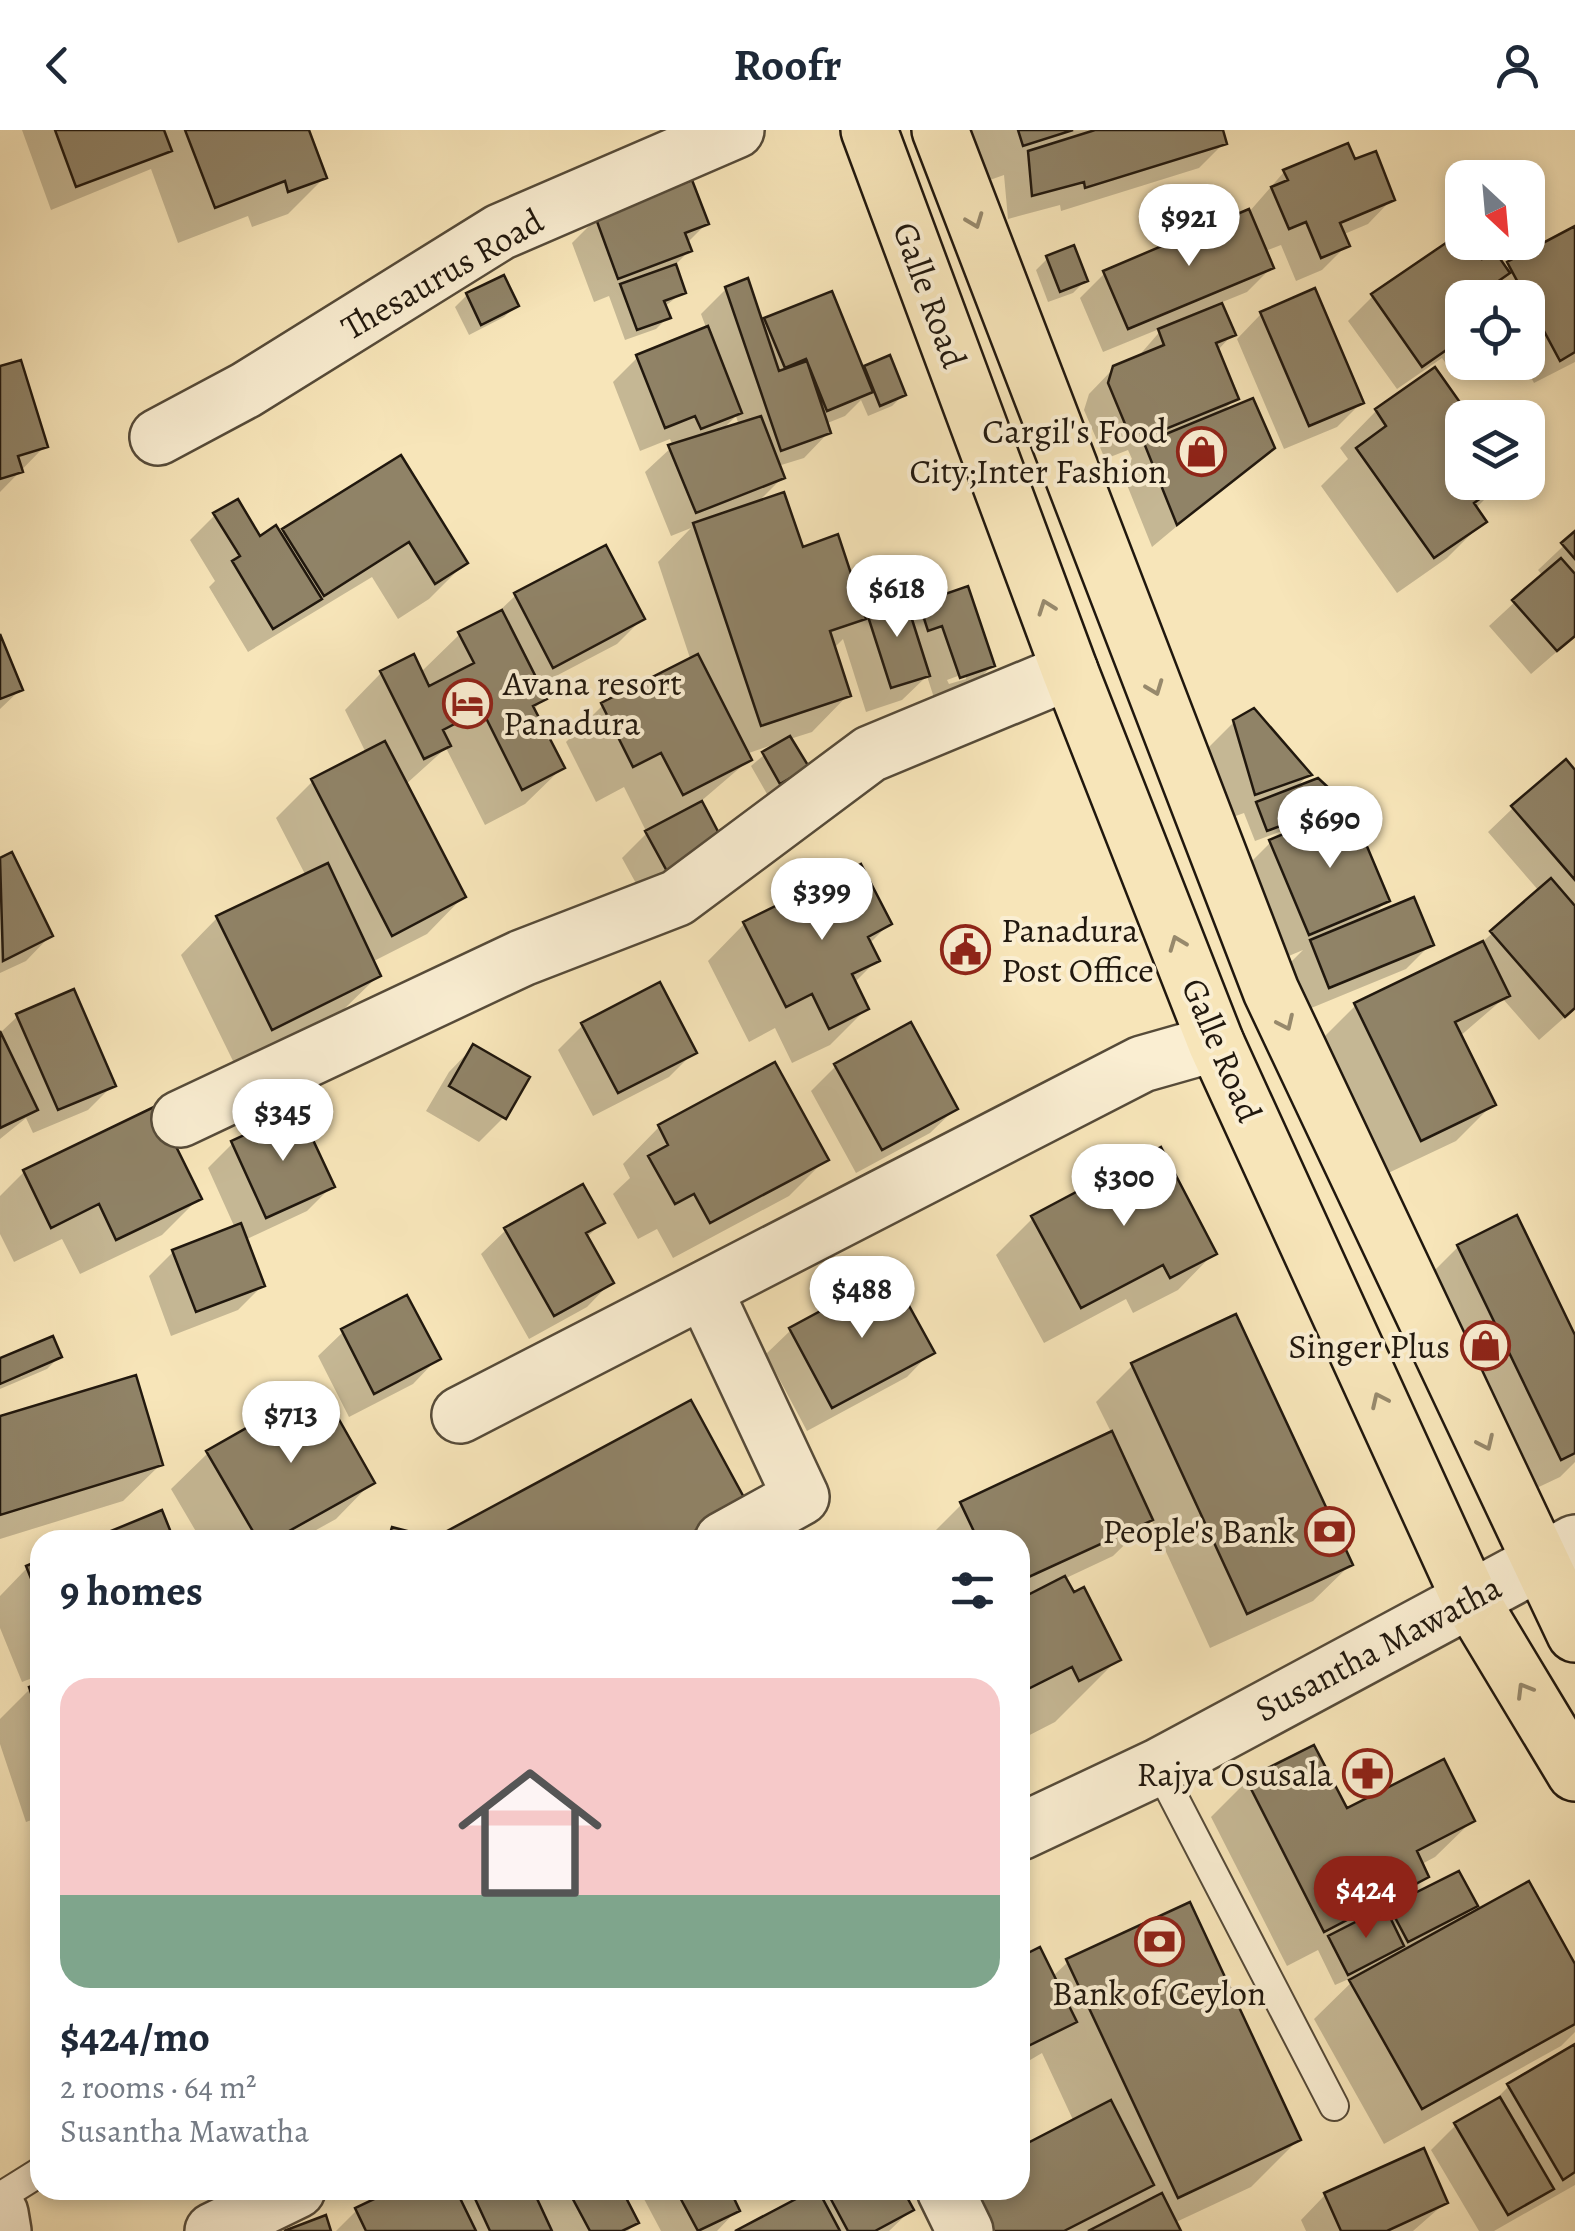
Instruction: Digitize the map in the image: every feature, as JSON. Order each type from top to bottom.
[{"type":"highway","name":"Galle Road","points":[[869,130],[1070,670],[1216,1043],[1469,1597],[1575,1773]]},
{"type":"highway","name":"Galle Road","points":[[940,130],[1271,991],[1558,1552],[1575,1634]]},
{"type":"street","name":"Thesaurus Road","points":[[158,437],[246,390],[500,232],[736,130]]},
{"type":"street","points":[[180,1119],[522,958],[677,898],[870,754],[1070,670]]},
{"type":"street","points":[[460,1415],[1142,1064],[1216,1043]]},
{"type":"street","points":[[704,1290],[801,1496],[741,1530]]},
{"type":"street","name":"Susantha Mawatha","points":[[1030,1827],[1158,1767],[1558,1552]]},
{"type":"street","points":[[214,2231],[277,2200]]},
{"type":"street","points":[[949,2200],[965,2231]]},
{"type":"street","points":[[0,2213],[4,2231]]},
{"type":"lane","points":[[1158,1767],[1334,2106]]},
{"type":"lane","points":[[0,2197],[30,2178]]},
{"type":"building","points":[[55,130],[164,130],[172,151],[76,187]]},
{"type":"building","points":[[185,130],[309,130],[327,178],[288,192],[285,181],[215,208]]},
{"type":"building","points":[[1018,130],[1073,130],[1023,146]]},
{"type":"building","points":[[1095,130],[1223,130],[1227,144],[1085,188],[1084,182],[1032,196],[1028,151]]},
{"type":"building","points":[[1348,143],[1355,159],[1376,151],[1395,200],[1340,223],[1350,246],[1321,258],[1306,222],[1289,229],[1271,187],[1288,180],[1283,170]]},
{"type":"building","points":[[692,180],[709,224],[685,233],[692,251],[618,279],[595,216]]},
{"type":"building","points":[[1249,209],[1274,268],[1128,329],[1103,271]]},
{"type":"building","points":[[1575,226],[1575,352],[1560,361],[1545,333],[1545,280],[1517,280],[1507,262],[1545,260],[1545,242]]},
{"type":"building","points":[[1445,244],[1445,260],[1501,260],[1510,273],[1500,280],[1445,280],[1445,351],[1422,367],[1371,294]]},
{"type":"building","points":[[1074,245],[1088,281],[1060,292],[1046,256]]},
{"type":"building","points":[[676,264],[686,293],[664,301],[671,318],[637,330],[620,284]]},
{"type":"building","points":[[504,275],[519,306],[481,325],[466,293]]},
{"type":"building","points":[[748,278],[779,371],[807,361],[831,433],[781,451],[725,287]]},
{"type":"building","points":[[1315,288],[1364,403],[1309,426],[1260,312]]},
{"type":"building","points":[[832,291],[873,392],[827,411],[806,359],[785,368],[764,318]]},
{"type":"building","points":[[1222,303],[1236,335],[1216,343],[1239,399],[1156,433],[1153,427],[1130,436],[1108,383],[1113,366],[1164,345],[1158,329]]},
{"type":"building","points":[[708,326],[742,413],[701,429],[695,416],[665,428],[636,355]]},
{"type":"building","points":[[890,355],[906,395],[880,406],[864,366]]},
{"type":"building","points":[[21,360],[48,447],[18,456],[23,472],[0,479],[0,366]]},
{"type":"building","points":[[1435,367],[1458,400],[1445,400],[1445,500],[1478,500],[1474,503],[1487,522],[1434,558],[1356,448],[1386,426],[1375,409]]},
{"type":"building","points":[[1253,398],[1275,448],[1177,525],[1144,443]]},
{"type":"building","points":[[761,416],[785,478],[696,513],[668,445]]},
{"type":"building","points":[[401,455],[468,563],[435,584],[409,542],[324,596],[282,529]]},
{"type":"building","points":[[784,492],[803,547],[838,534],[866,619],[830,631],[851,696],[761,726],[693,523]]},
{"type":"building","points":[[238,499],[260,536],[276,525],[322,599],[273,629],[232,561],[240,556],[213,513]]},
{"type":"building","points":[[1575,531],[1575,559],[1561,543]]},
{"type":"building","points":[[606,545],[645,619],[553,668],[514,593]]},
{"type":"building","points":[[1561,558],[1575,574],[1575,636],[1557,651],[1512,600]]},
{"type":"building","points":[[968,586],[995,666],[960,678],[942,626],[928,631],[919,603]]},
{"type":"building","points":[[903,591],[930,676],[891,688],[864,604]]},
{"type":"building","name":"Avana resort Panadura","points":[[502,610],[547,699],[533,706],[565,768],[522,790],[482,710],[443,730],[451,746],[424,759],[380,671],[414,654],[429,686],[474,663],[458,632]]},
{"type":"building","points":[[0,634],[23,690],[0,699]]},
{"type":"building","points":[[698,654],[752,760],[683,795],[661,753],[633,767],[601,703]]},
{"type":"building","points":[[1254,708],[1312,775],[1255,795],[1233,720]]},
{"type":"building","points":[[790,736],[809,767],[780,784],[762,752]]},
{"type":"building","points":[[385,741],[466,897],[392,936],[311,779]]},
{"type":"building","points":[[1566,759],[1575,770],[1575,880],[1511,806]]},
{"type":"building","points":[[1318,778],[1344,802],[1267,831],[1256,802]]},
{"type":"building","points":[[702,801],[724,843],[668,873],[645,831]]},
{"type":"building","points":[[1350,806],[1390,901],[1309,935],[1269,840]]},
{"type":"building","points":[[12,852],[53,936],[3,961],[0,858]]},
{"type":"building","points":[[328,863],[381,976],[272,1030],[216,916]]},
{"type":"building","points":[[861,864],[892,924],[868,937],[880,961],[852,974],[869,1009],[829,1029],[812,994],[786,1007],[743,922]]},
{"type":"building","points":[[1551,878],[1575,906],[1575,1008],[1565,1017],[1490,931]]},
{"type":"building","points":[[1414,897],[1434,945],[1329,988],[1310,940]]},
{"type":"building","points":[[1483,941],[1510,996],[1455,1022],[1496,1105],[1421,1141],[1354,1003]]},
{"type":"building","points":[[660,982],[697,1053],[618,1093],[581,1023]]},
{"type":"building","points":[[74,989],[116,1086],[58,1110],[16,1014]]},
{"type":"building","points":[[911,1022],[958,1109],[882,1150],[834,1064]]},
{"type":"building","points":[[0,1031],[38,1110],[0,1128]]},
{"type":"building","points":[[473,1044],[530,1077],[506,1119],[449,1086]]},
{"type":"building","points":[[775,1062],[829,1160],[710,1223],[694,1194],[675,1204],[648,1156],[668,1145],[658,1125]]},
{"type":"building","points":[[156,1106],[202,1199],[116,1240],[99,1204],[51,1228],[23,1170]]},
{"type":"building","points":[[299,1110],[335,1187],[266,1218],[231,1141]]},
{"type":"building","points":[[1161,1147],[1217,1254],[1170,1278],[1163,1265],[1081,1308],[1031,1216]]},
{"type":"building","points":[[583,1184],[605,1223],[586,1233],[614,1283],[554,1316],[504,1228]]},
{"type":"building","points":[[1517,1215],[1575,1335],[1575,1453],[1561,1460],[1457,1245]]},
{"type":"building","points":[[241,1223],[265,1286],[196,1312],[172,1250]]},
{"type":"building","points":[[891,1273],[935,1353],[832,1408],[789,1328]]},
{"type":"building","points":[[407,1295],[441,1359],[374,1394],[341,1329]]},
{"type":"building","points":[[1236,1314],[1353,1565],[1247,1614],[1131,1363]]},
{"type":"building","points":[[53,1336],[62,1357],[0,1384],[0,1358]]},
{"type":"building","points":[[136,1375],[163,1465],[0,1515],[0,1416]]},
{"type":"building","points":[[320,1386],[375,1483],[291,1530],[252,1530],[206,1451]]},
{"type":"building","points":[[691,1400],[747,1503],[697,1530],[449,1530]]},
{"type":"building","points":[[1112,1431],[1153,1520],[1030,1576],[1030,1530],[973,1530],[960,1502]]},
{"type":"building","points":[[162,1510],[170,1530],[113,1530]]},
{"type":"building","points":[[1065,1576],[1074,1592],[1084,1587],[1121,1660],[1079,1681],[1072,1667],[1030,1688],[1030,1594]]},
{"type":"building","points":[[1314,1745],[1347,1808],[1444,1759],[1475,1821],[1417,1851],[1429,1877],[1324,1932],[1246,1779]]},
{"type":"building","points":[[1459,1871],[1478,1906],[1408,1942],[1389,1906]]},
{"type":"building","points":[[1529,1881],[1575,1964],[1575,2024],[1422,2109],[1349,1980]]},
{"type":"building","points":[[1190,1902],[1301,2140],[1178,2198],[1066,1959]]},
{"type":"building","points":[[1385,1907],[1404,1946],[1348,1975],[1328,1936]]},
{"type":"building","points":[[1040,1947],[1077,2022],[1030,2045],[1030,1952]]},
{"type":"building","points":[[1575,2044],[1575,2172],[1563,2180],[1507,2084]]},
{"type":"building","points":[[1500,2097],[1554,2189],[1508,2215],[1454,2123]]},
{"type":"building","points":[[1111,2100],[1154,2185],[1064,2231],[992,2231],[976,2200],[1030,2200],[1030,2142]]},
{"type":"building","points":[[1424,2148],[1448,2203],[1387,2231],[1341,2231],[1324,2193]]},
{"type":"building","points":[[1162,2193],[1181,2231],[1088,2231]]},
{"type":"building","points":[[372,2200],[461,2200],[476,2231],[366,2231],[355,2208]]},
{"type":"building","points":[[476,2200],[538,2200],[552,2231],[490,2231]]},
{"type":"building","points":[[573,2200],[627,2200],[639,2223],[622,2231],[590,2231]]},
{"type":"building","points":[[681,2200],[735,2200],[740,2211],[698,2231]]},
{"type":"building","points":[[794,2200],[823,2200],[840,2231],[735,2231]]},
{"type":"building","points":[[831,2200],[908,2200],[914,2210],[875,2231],[848,2231]]},
{"type":"building","points":[[326,2215],[331,2231],[284,2231]]},
{"type":"place","name":"Cargil's Food City;Inter Fashion","points":[[1202,451]]},
{"type":"place","name":"Avana resort Panadura","points":[[468,703]]},
{"type":"place","name":"Panadura Post Office","points":[[966,950]]},
{"type":"place","name":"Singer Plus","points":[[1485,1346]]},
{"type":"place","name":"People's Bank","points":[[1330,1531]]},
{"type":"place","name":"Rajya Osusala","points":[[1368,1774]]},
{"type":"place","name":"Bank of Ceylon","points":[[1159,1941]]}]
